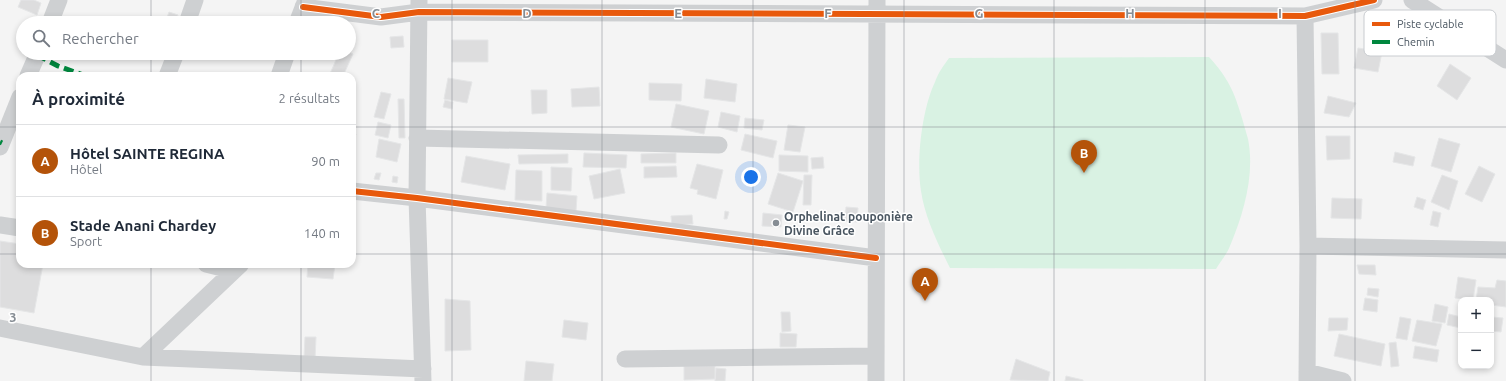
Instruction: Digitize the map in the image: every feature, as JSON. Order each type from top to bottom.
[{"type":"street","points":[[53,16],[59,0]]},
{"type":"street","points":[[190,16],[196,0]]},
{"type":"street","points":[[300,16],[304,3],[381,17],[419,6],[958,7],[1305,16],[1374,0]]},
{"type":"street","points":[[1412,0],[1428,10]]},
{"type":"street","points":[[0,328],[143,357],[423,375],[417,198],[419,6]]},
{"type":"street","points":[[876,381],[877,7]]},
{"type":"street","points":[[1305,16],[1308,246],[1307,377],[1343,381]]},
{"type":"street","points":[[1496,54],[1506,60]]},
{"type":"street","points":[[30,72],[35,60]]},
{"type":"street","points":[[169,72],[173,60]]},
{"type":"street","points":[[280,72],[285,60]]},
{"type":"street","points":[[0,147],[16,107]]},
{"type":"street","points":[[418,138],[719,145]]},
{"type":"street","points":[[356,191],[417,198],[876,258]]},
{"type":"street","points":[[0,225],[16,227]]},
{"type":"street","points":[[1308,246],[1506,250]]},
{"type":"street","points":[[143,357],[238,268]]},
{"type":"street","points":[[625,359],[876,356]]},
{"type":"green space","points":[[1209,57],[1226,78],[1233,92],[1248,139],[1250,152],[1249,180],[1244,207],[1229,249],[1216,269],[950,268],[929,221],[921,191],[919,165],[921,135],[930,93],[941,69],[949,58]]},
{"type":"building","points":[[21,0],[34,0],[41,3],[37,15],[18,7]]},
{"type":"building","points":[[169,12],[178,15],[178,16],[168,16]]},
{"type":"building","points":[[1321,33],[1338,33],[1339,74],[1322,74]]},
{"type":"building","points":[[403,36],[404,47],[391,48],[390,37]]},
{"type":"building","points":[[452,40],[488,40],[488,62],[452,62]]},
{"type":"building","points":[[1358,48],[1364,49],[1364,56],[1381,56],[1378,72],[1354,68]]},
{"type":"building","points":[[336,60],[350,60],[345,72],[331,72]]},
{"type":"building","points":[[1450,64],[1471,78],[1457,100],[1437,86]]},
{"type":"building","points":[[448,78],[472,82],[467,103],[444,99]]},
{"type":"building","points":[[706,79],[737,84],[735,102],[704,98]]},
{"type":"building","points":[[649,83],[682,84],[681,101],[649,100]]},
{"type":"building","points":[[599,87],[600,106],[572,107],[571,89]]},
{"type":"building","points":[[531,90],[547,90],[547,113],[532,114]]},
{"type":"building","points":[[381,92],[391,94],[384,119],[374,117]]},
{"type":"building","points":[[1328,96],[1356,103],[1349,117],[1324,113]]},
{"type":"building","points":[[398,99],[404,99],[405,138],[399,138]]},
{"type":"building","points":[[445,100],[453,102],[452,109],[443,107]]},
{"type":"building","points":[[676,104],[709,111],[704,134],[671,127]]},
{"type":"building","points":[[721,112],[740,116],[737,132],[718,127]]},
{"type":"building","points":[[745,118],[764,120],[762,130],[744,128]]},
{"type":"building","points":[[378,122],[391,125],[388,138],[375,135]]},
{"type":"building","points":[[788,125],[805,127],[800,152],[784,150]]},
{"type":"building","points":[[745,134],[777,141],[773,158],[741,150]]},
{"type":"building","points":[[1326,136],[1350,136],[1350,159],[1327,160]]},
{"type":"building","points":[[1439,138],[1460,144],[1451,172],[1431,166]]},
{"type":"building","points":[[379,139],[401,144],[397,162],[376,157]]},
{"type":"building","points":[[1395,152],[1415,157],[1413,166],[1393,162]]},
{"type":"building","points":[[584,153],[627,155],[626,168],[583,167]]},
{"type":"building","points":[[676,153],[676,163],[641,163],[641,154]]},
{"type":"building","points":[[568,154],[568,163],[519,164],[518,155]]},
{"type":"building","points":[[779,155],[808,156],[808,172],[779,171]]},
{"type":"building","points":[[466,156],[510,164],[505,190],[461,182]]},
{"type":"building","points":[[823,157],[824,168],[812,169],[811,158]]},
{"type":"building","points":[[697,164],[723,170],[716,199],[697,194],[698,190],[690,188]]},
{"type":"building","points":[[676,166],[677,177],[644,178],[644,167]]},
{"type":"building","points":[[1479,166],[1495,174],[1482,202],[1465,194]]},
{"type":"building","points":[[551,167],[572,168],[571,191],[551,190]]},
{"type":"building","points":[[620,169],[625,193],[594,199],[589,176]]},
{"type":"building","points":[[516,170],[542,171],[542,201],[515,200]]},
{"type":"building","points":[[376,173],[381,173],[379,180],[374,179]]},
{"type":"building","points":[[778,173],[803,181],[793,212],[768,204]]},
{"type":"building","points":[[804,175],[812,175],[811,205],[803,205]]},
{"type":"building","points":[[1442,175],[1458,181],[1449,210],[1431,202]]},
{"type":"building","points":[[393,176],[398,177],[397,183],[392,182]]},
{"type":"building","points":[[547,193],[577,196],[576,211],[546,208]]},
{"type":"building","points":[[1417,197],[1426,200],[1423,210],[1414,207]]},
{"type":"building","points":[[1332,198],[1362,199],[1361,219],[1331,218]]},
{"type":"building","points":[[846,207],[858,208],[857,222],[845,221]]},
{"type":"building","points":[[725,211],[729,212],[727,219],[724,219]]},
{"type":"building","points":[[1433,211],[1441,213],[1438,227],[1430,225]]},
{"type":"building","points":[[763,213],[782,215],[781,227],[762,226]]},
{"type":"building","points":[[692,215],[693,224],[672,225],[671,216]]},
{"type":"building","points":[[0,241],[16,243],[16,268],[42,268],[34,313],[0,307]]},
{"type":"building","points":[[1357,265],[1375,265],[1376,275],[1359,274]]},
{"type":"building","points":[[308,268],[334,268],[333,279],[307,277]]},
{"type":"building","points":[[1458,277],[1476,280],[1473,297],[1455,298]]},
{"type":"building","points":[[1497,280],[1506,281],[1506,307],[1494,305],[1494,297],[1476,297],[1478,287],[1495,288]]},
{"type":"building","points":[[1368,288],[1379,289],[1378,297],[1367,295]]},
{"type":"building","points":[[1365,298],[1378,300],[1377,312],[1363,310]]},
{"type":"building","points":[[445,299],[470,301],[471,350],[445,351]]},
{"type":"building","points":[[1435,304],[1448,307],[1445,323],[1432,321]]},
{"type":"building","points":[[781,312],[790,312],[791,331],[782,332]]},
{"type":"building","points":[[1449,314],[1458,316],[1458,327],[1447,325]]},
{"type":"building","points":[[1400,317],[1411,319],[1407,340],[1396,338]]},
{"type":"building","points":[[1494,317],[1503,318],[1501,332],[1494,331]]},
{"type":"building","points":[[1329,318],[1348,318],[1347,330],[1328,331]]},
{"type":"building","points":[[564,320],[588,323],[586,340],[562,337]]},
{"type":"building","points":[[1417,320],[1442,324],[1436,346],[1412,341]]},
{"type":"building","points":[[780,333],[797,334],[796,347],[780,347]]},
{"type":"building","points":[[1339,334],[1385,344],[1381,366],[1334,356]]},
{"type":"building","points":[[305,337],[316,337],[315,359],[304,358]]},
{"type":"building","points":[[1396,342],[1399,366],[1391,367],[1389,343]]},
{"type":"building","points":[[1415,346],[1439,350],[1437,362],[1413,358]]},
{"type":"building","points":[[1016,359],[1050,372],[1048,381],[1010,380]]},
{"type":"building","points":[[526,361],[554,364],[552,381],[524,381]]},
{"type":"building","points":[[684,366],[715,366],[715,379],[684,380]]},
{"type":"building","points":[[716,368],[726,369],[725,381],[715,381]]},
{"type":"building","points":[[1066,376],[1083,380],[1083,381],[1065,381]]},
{"type":"marked path","points":[[47,60],[75,72]]},
{"type":"cycle path","points":[[303,7],[381,17],[419,12],[1305,16],[1374,0]]},
{"type":"cycle path","points":[[356,191],[417,198],[876,258]]},
{"type":"place","name":"Stade Anani Chardey","points":[[1084,173]]},
{"type":"place","name":"Orphelinat pouponière Divine Grâce","points":[[776,223]]},
{"type":"place","name":"Hôtel SAINTE REGINA","points":[[925,301]]}]
